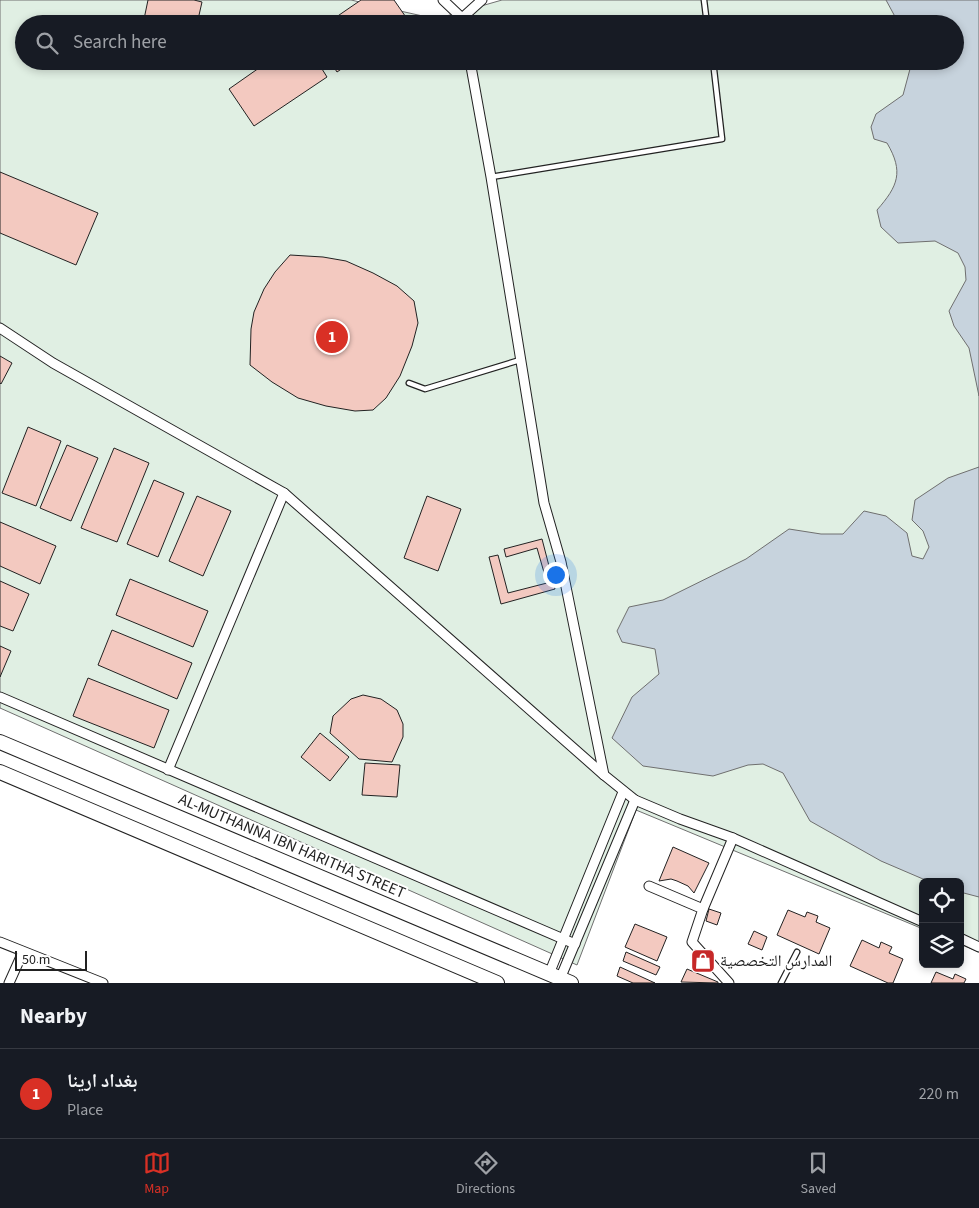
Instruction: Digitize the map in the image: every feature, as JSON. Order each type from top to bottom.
[{"type":"main road","name":"AL-MUTHANNA IBN HARITHA STREET","points":[[0,742],[560,978]]},
{"type":"main road","points":[[0,772],[497,983]]},
{"type":"street","points":[[443,0],[457,15]]},
{"type":"street","points":[[468,15],[482,0]]},
{"type":"street","points":[[472,70],[544,503],[561,562],[604,775]]},
{"type":"street","points":[[0,328],[53,363],[284,492],[623,792],[635,800],[733,838],[919,920]]},
{"type":"street","points":[[168,770],[284,492]]},
{"type":"street","points":[[0,697],[575,944]]},
{"type":"street","points":[[560,978],[563,939],[623,792]]},
{"type":"street","points":[[560,978],[635,800]]},
{"type":"street","points":[[729,983],[692,942],[703,909],[733,838]]},
{"type":"street","points":[[649,886],[703,909]]},
{"type":"street","points":[[964,940],[979,946]]},
{"type":"street","points":[[0,942],[103,983]]},
{"type":"street","points":[[10,983],[23,952]]},
{"type":"lane","points":[[704,0],[706,15]]},
{"type":"lane","points":[[491,177],[722,139],[713,70]]},
{"type":"lane","points":[[409,383],[425,389],[520,360]]},
{"type":"lane","points":[[781,983],[797,952]]},
{"type":"green space","points":[[0,0],[351,0],[418,15],[15,15],[15,70],[964,70],[964,15],[450,15],[502,0],[979,0],[979,952],[964,946],[964,878],[919,878],[919,927],[636,810],[577,965],[0,708]]},
{"type":"shaded area","points":[[886,0],[979,0],[979,396],[969,348],[954,326],[949,311],[966,280],[965,267],[958,253],[935,241],[898,243],[881,227],[877,210],[894,186],[897,171],[896,162],[887,143],[874,139],[871,127],[876,114],[903,95],[910,70],[964,70],[964,15],[894,15]]},
{"type":"shaded area","points":[[979,467],[979,897],[964,893],[964,878],[921,878],[881,861],[810,821],[783,773],[763,764],[748,765],[713,776],[643,766],[612,738],[632,697],[659,674],[655,649],[622,642],[617,631],[629,607],[663,600],[746,559],[789,529],[821,534],[843,534],[864,511],[886,516],[907,533],[912,556],[923,559],[929,547],[923,531],[912,520],[915,500],[948,478]]},
{"type":"building","points":[[148,0],[194,0],[202,2],[199,15],[145,15]]},
{"type":"building","points":[[361,0],[394,0],[404,15],[339,15]]},
{"type":"building","points":[[256,70],[323,70],[327,77],[254,126],[229,89]]},
{"type":"building","points":[[0,172],[98,213],[76,265],[0,233]]},
{"type":"building","points":[[290,255],[323,257],[346,261],[397,286],[414,301],[418,323],[412,346],[400,376],[386,398],[373,410],[355,411],[326,406],[298,398],[272,382],[250,365],[251,329],[254,312],[264,289],[275,272]]},
{"type":"building","points":[[0,356],[12,363],[1,384],[0,383]]},
{"type":"building","points":[[28,427],[61,441],[36,506],[2,493]]},
{"type":"building","points":[[67,445],[98,458],[71,521],[40,508]]},
{"type":"building","points":[[114,448],[149,463],[117,542],[81,528]]},
{"type":"building","points":[[154,480],[184,493],[158,557],[127,544]]},
{"type":"building","points":[[197,496],[231,511],[203,576],[169,561]]},
{"type":"building","points":[[427,496],[461,509],[438,571],[404,558]]},
{"type":"building","points":[[0,522],[56,546],[40,584],[0,566]]},
{"type":"building","points":[[542,539],[555,589],[501,604],[489,557],[498,555],[508,593],[547,583],[537,548],[506,557],[504,549]]},
{"type":"building","points":[[130,579],[208,611],[193,647],[116,615]]},
{"type":"building","points":[[0,581],[29,594],[13,631],[0,626]]},
{"type":"building","points":[[112,630],[192,663],[177,699],[98,665]]},
{"type":"building","points":[[0,646],[11,651],[0,677]]},
{"type":"building","points":[[88,678],[169,710],[154,748],[73,716]]},
{"type":"building","points":[[363,695],[381,699],[397,710],[403,724],[403,737],[392,762],[359,759],[330,733],[333,716],[351,699]]},
{"type":"building","points":[[320,733],[349,757],[330,781],[301,757]]},
{"type":"building","points":[[365,763],[400,765],[397,797],[362,795]]},
{"type":"building","points":[[673,847],[709,863],[694,893],[688,886],[677,881],[671,879],[659,881]]},
{"type":"building","points":[[709,909],[721,913],[717,925],[706,921]]},
{"type":"building","points":[[788,910],[805,917],[807,912],[818,916],[816,922],[830,928],[819,954],[777,935]]},
{"type":"building","points":[[635,924],[667,937],[657,961],[625,947]]},
{"type":"building","points":[[754,931],[767,937],[762,950],[748,944]]},
{"type":"building","points":[[862,940],[879,948],[881,942],[892,947],[889,953],[903,959],[893,983],[888,983],[850,966]]},
{"type":"building","points":[[626,952],[660,967],[656,975],[623,961]]},
{"type":"building","points":[[620,967],[655,983],[633,983],[617,976]]},
{"type":"building","points":[[687,969],[718,982],[718,983],[681,982]]},
{"type":"building","points":[[936,972],[953,979],[955,974],[966,979],[964,983],[931,983]]},
{"type":"place","name":"بغداد ارينا","points":[[332,337]]},
{"type":"place","name":"المدارس التخصصية","points":[[703,961]]}]
